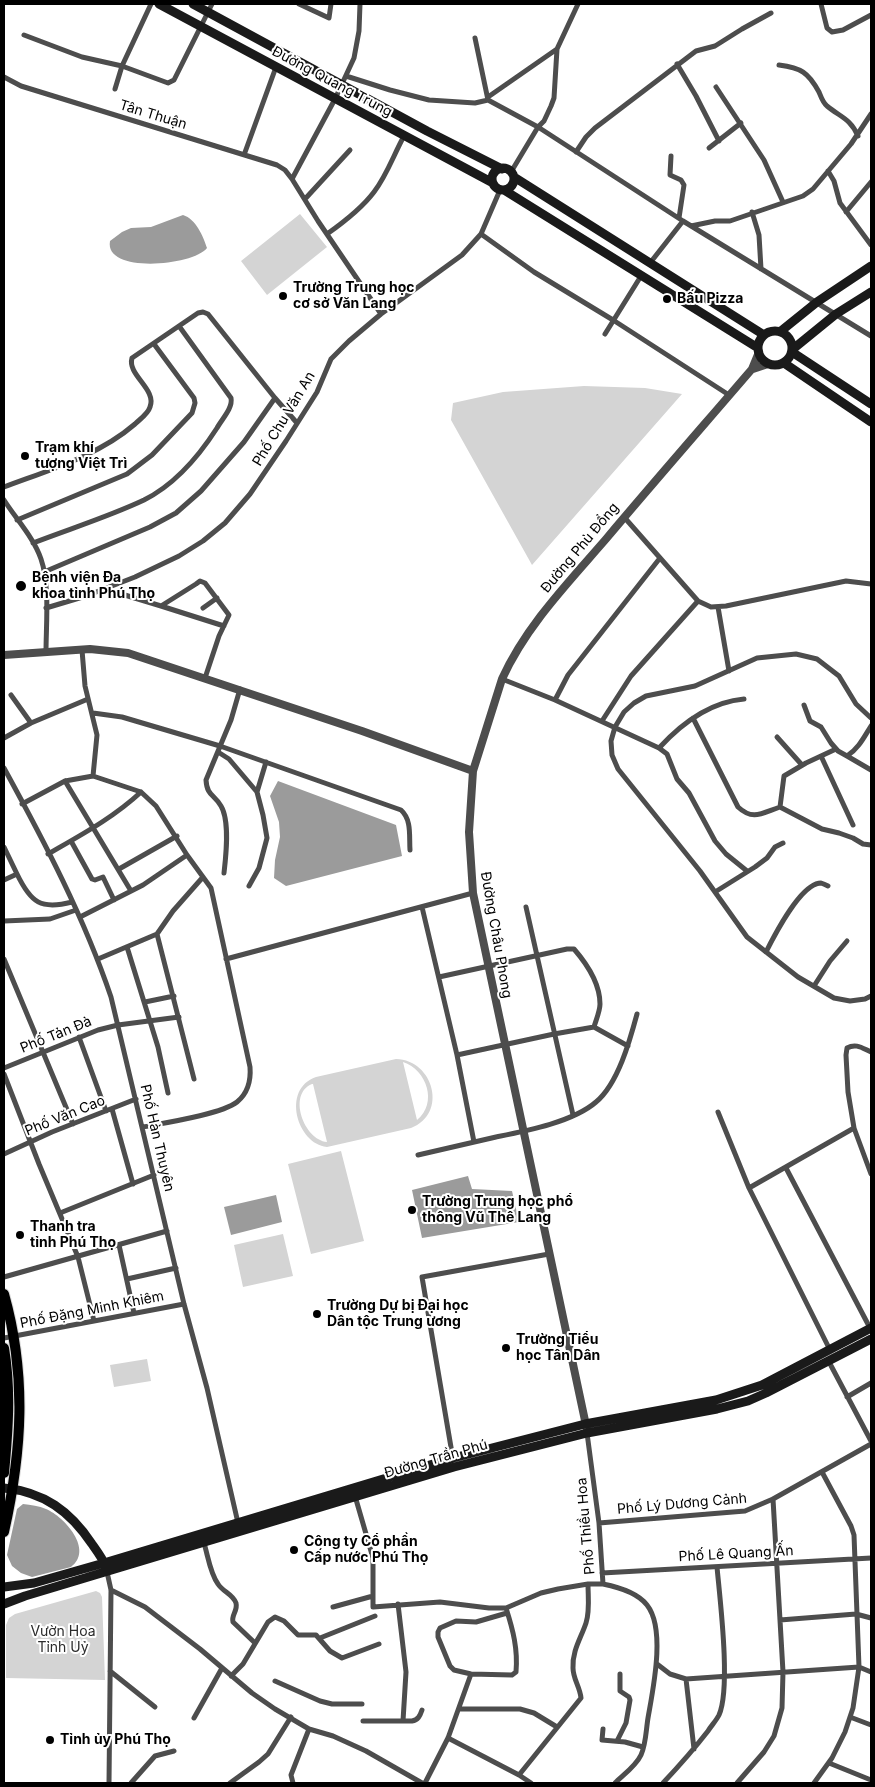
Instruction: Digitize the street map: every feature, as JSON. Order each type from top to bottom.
[{"type":"main road","name":"Đường Quang Trung","points":[[159,4],[499,187],[758,350]]},
{"type":"main road","name":"Đường Quang Trung","points":[[193,4],[210,8],[509,173],[764,335]]},
{"type":"main road","points":[[494,173],[509,173],[511,187],[499,187],[494,173]]},
{"type":"main road","points":[[781,331],[818,302],[871,266]]},
{"type":"main road","points":[[871,292],[836,314],[793,350],[784,363],[768,364],[762,359],[758,350],[760,340],[764,335],[772,331],[781,331],[790,338],[793,350],[871,404]]},
{"type":"main road","points":[[784,363],[871,422]]},
{"type":"main road","points":[[4,1294],[9,1337],[19,1372],[20,1397],[18,1440],[8,1489],[4,1532]]},
{"type":"main road","name":"Đường Trần Phú","points":[[827,1355],[871,1328]]},
{"type":"main road","name":"Đường Trần Phú","points":[[4,1587],[34,1583],[239,1526],[454,1462],[586,1428],[716,1400],[762,1385],[827,1355],[871,1338]]},
{"type":"main road","points":[[4,1348],[8,1373],[9,1410],[4,1473]]},
{"type":"main road","points":[[8,1489],[40,1496],[60,1508],[79,1527],[104,1563],[107,1572]]},
{"type":"main road","name":"Đường Trần Phú","points":[[4,1604],[204,1543],[239,1526]]},
{"type":"street","points":[[115,89],[122,66],[151,4]]},
{"type":"street","points":[[299,4],[329,18],[331,4]]},
{"type":"street","points":[[292,179],[335,99],[354,58],[359,31],[360,4]]},
{"type":"street","points":[[509,173],[538,127],[544,121],[554,98],[557,49],[578,4]]},
{"type":"street","points":[[821,4],[827,28],[832,32],[843,30],[871,15]]},
{"type":"street","points":[[24,35],[82,57],[122,66],[164,83],[172,82],[210,8]]},
{"type":"street","points":[[576,152],[595,128],[677,64],[696,51],[715,46],[771,13]]},
{"type":"street","points":[[475,38],[488,99],[538,127],[681,220],[871,336]]},
{"type":"street","points":[[344,81],[429,100],[475,103],[488,99],[557,49]]},
{"type":"street","points":[[677,64],[719,141]]},
{"type":"street","points":[[779,65],[795,67],[810,77],[827,106],[842,115],[858,136]]},
{"type":"street","points":[[244,155],[276,67]]},
{"type":"street","name":"Tân Thuận","points":[[4,77],[20,86],[278,165],[292,179],[381,314]]},
{"type":"street","points":[[716,87],[764,160],[783,202]]},
{"type":"street","points":[[691,226],[715,221],[730,221],[803,196],[813,189],[858,136],[871,114]]},
{"type":"street","points":[[709,148],[741,123]]},
{"type":"street","points":[[327,234],[345,221],[374,193],[404,136]]},
{"type":"street","points":[[305,199],[350,150]]},
{"type":"street","points":[[650,264],[681,220],[684,185],[670,174],[672,156]]},
{"type":"street","points":[[828,171],[834,181],[840,203],[871,244]]},
{"type":"street","points":[[846,212],[871,182]]},
{"type":"street","name":"Phố Chu Văn An","points":[[46,608],[104,589],[178,556],[203,541],[225,522],[250,494],[317,392],[331,359],[381,314],[462,255],[481,234],[499,187]]},
{"type":"street","points":[[752,212],[759,235],[762,269]]},
{"type":"street","points":[[481,234],[534,272],[730,395]]},
{"type":"street","points":[[605,334],[641,276]]},
{"type":"street","points":[[4,487],[102,448],[129,429],[151,406],[148,393],[130,363],[132,358],[203,312],[208,314],[275,398],[297,422]]},
{"type":"street","points":[[32,542],[145,499],[164,486],[202,451],[232,403],[231,398],[179,326]]},
{"type":"street","points":[[17,520],[127,474],[152,455],[192,412],[195,403],[194,398],[154,344]]},
{"type":"street","name":"Đường Phù Đổng","points":[[473,770],[508,665],[534,624],[752,369],[758,350]]},
{"type":"street","points":[[752,369],[768,364]]},
{"type":"street","points":[[44,572],[176,514],[201,492],[244,442],[275,398]]},
{"type":"street","points":[[4,500],[41,559],[44,572],[46,608],[46,652]]},
{"type":"street","points":[[624,517],[698,601],[711,607],[726,606],[846,581],[871,584]]},
{"type":"street","points":[[555,700],[568,675],[660,558]]},
{"type":"street","points":[[160,606],[200,581],[205,583],[229,615],[205,678]]},
{"type":"street","points":[[104,589],[224,626]]},
{"type":"street","points":[[203,608],[217,598]]},
{"type":"street","points":[[602,721],[631,676],[698,601]]},
{"type":"street","points":[[718,606],[729,671]]},
{"type":"street","points":[[4,655],[99,649],[128,652],[473,770]]},
{"type":"street","points":[[82,650],[88,699],[97,735],[93,776]]},
{"type":"street","points":[[871,718],[856,704],[839,676],[817,659],[796,654],[757,658],[695,686],[646,696],[624,712],[615,727],[611,741],[612,755],[618,769],[716,892],[748,937],[798,977],[834,998],[850,1001],[865,999],[871,996]]},
{"type":"street","points":[[502,680],[555,700],[659,748],[666,754],[677,779],[689,793],[714,841],[726,854],[747,870]]},
{"type":"street","points":[[224,873],[227,838],[224,813],[221,806],[207,790],[206,780],[231,720],[240,689]]},
{"type":"street","points":[[11,695],[31,723]]},
{"type":"street","points":[[4,738],[31,723],[88,699]]},
{"type":"street","points":[[659,748],[674,732],[693,718],[712,708],[734,700],[744,699]]},
{"type":"street","points":[[804,705],[810,721],[821,727],[830,743],[836,749],[871,770]]},
{"type":"street","points":[[93,713],[122,717],[220,746],[400,810],[406,814],[408,820],[410,850]]},
{"type":"street","points":[[693,718],[738,807],[744,813],[753,816],[780,807],[822,829],[840,833],[871,846]]},
{"type":"street","points":[[847,756],[855,751],[871,726]]},
{"type":"street","points":[[777,737],[802,765]]},
{"type":"street","points":[[780,807],[784,776],[836,749]]},
{"type":"street","points":[[218,752],[229,758],[257,792],[267,838],[258,868],[249,886]]},
{"type":"street","points":[[821,756],[853,825]]},
{"type":"street","points":[[257,792],[266,762]]},
{"type":"street","name":"Phố Hàn Thuyên","points":[[4,768],[80,917],[98,959],[110,997],[143,1127],[184,1304],[207,1388],[239,1526]]},
{"type":"street","name":"Đường Châu Phong","points":[[473,770],[469,832],[473,893],[586,1428]]},
{"type":"street","points":[[22,804],[66,781],[93,776],[141,792],[156,806],[177,836],[187,855],[211,888],[251,1078],[246,1091],[237,1102],[223,1109],[143,1127]]},
{"type":"street","points":[[66,781],[131,891]]},
{"type":"street","points":[[48,854],[94,828],[125,807],[141,792]]},
{"type":"street","points":[[118,869],[177,836]]},
{"type":"street","points":[[71,841],[92,879],[95,880],[103,877],[114,900]]},
{"type":"street","points":[[716,892],[747,870],[755,867],[767,858],[775,847],[783,843]]},
{"type":"street","points":[[4,846],[22,885],[36,901],[46,906],[72,902]]},
{"type":"street","points":[[80,917],[131,891],[187,855]]},
{"type":"street","points":[[4,880],[16,874]]},
{"type":"street","points":[[98,959],[157,934],[173,910],[203,877]]},
{"type":"street","points":[[766,952],[794,902],[816,885],[828,886]]},
{"type":"street","points":[[226,960],[473,893]]},
{"type":"street","points":[[422,907],[457,1056],[474,1142]]},
{"type":"street","points":[[526,907],[573,1115]]},
{"type":"street","points":[[4,921],[50,919],[76,910]]},
{"type":"street","points":[[157,934],[194,1079]]},
{"type":"street","points":[[814,986],[847,941]]},
{"type":"street","points":[[127,947],[151,1021],[168,1093]]},
{"type":"street","points":[[438,977],[488,968],[567,949],[574,950],[584,961],[594,978],[600,1004],[594,1027]]},
{"type":"street","points":[[4,959],[73,1124]]},
{"type":"street","points":[[145,1002],[174,996]]},
{"type":"street","points":[[418,1155],[550,1124],[573,1115],[597,1102],[622,1063],[637,1014]]},
{"type":"street","name":"Phố Tản Đà","points":[[4,1068],[98,1030],[118,1025],[179,1017]]},
{"type":"street","points":[[457,1056],[594,1027],[628,1046]]},
{"type":"street","points":[[79,1037],[106,1111]]},
{"type":"street","points":[[871,1052],[858,1046],[847,1048],[848,1092],[854,1128],[871,1174]]},
{"type":"street","points":[[4,1074],[78,1257],[94,1321]]},
{"type":"street","name":"Phố Văn Cao","points":[[4,1154],[136,1099]]},
{"type":"street","points":[[112,1109],[132,1184]]},
{"type":"street","points":[[718,1112],[749,1188],[847,1397],[871,1443]]},
{"type":"street","points":[[749,1188],[854,1128]]},
{"type":"street","points":[[786,1168],[871,1328]]},
{"type":"street","points":[[60,1213],[154,1175]]},
{"type":"street","points":[[4,1277],[167,1232]]},
{"type":"street","points":[[119,1245],[134,1313]]},
{"type":"street","points":[[454,1462],[422,1277],[549,1254]]},
{"type":"street","points":[[127,1279],[176,1268]]},
{"type":"street","name":"Phố Đặng Minh Khiêm","points":[[9,1337],[184,1304]]},
{"type":"street","points":[[847,1397],[871,1383]]},
{"type":"street","name":"Phố Thiều Hoa","points":[[586,1428],[599,1523],[603,1584],[626,1591],[647,1604],[655,1625],[657,1664],[643,1747],[636,1762],[615,1783]]},
{"type":"street","name":"Phố Lý Dương Cảnh","points":[[599,1523],[745,1512],[774,1499],[871,1443]]},
{"type":"street","points":[[814,1783],[829,1763],[845,1732],[853,1708],[858,1667],[854,1535],[822,1472]]},
{"type":"street","points":[[353,1492],[373,1558],[373,1607],[440,1602],[506,1611]]},
{"type":"street","points":[[737,1783],[764,1752],[774,1736],[782,1708],[774,1499]]},
{"type":"street","points":[[204,1543],[216,1582],[222,1591],[230,1594],[236,1601],[237,1606],[232,1617],[233,1622],[255,1643]]},
{"type":"street","name":"Phố Lê Quang Ấn","points":[[602,1573],[871,1558]]},
{"type":"street","points":[[663,1783],[694,1749],[718,1716],[722,1706],[724,1676],[722,1615],[717,1567]]},
{"type":"street","points":[[107,1572],[111,1590],[109,1783]]},
{"type":"street","points":[[506,1611],[515,1639],[517,1655],[516,1672],[512,1675],[471,1674],[454,1670],[450,1666],[438,1637],[440,1628],[456,1621],[476,1622],[506,1611],[541,1593],[588,1584],[603,1584]]},
{"type":"street","points":[[519,1776],[581,1698],[581,1693],[574,1680],[572,1667],[575,1649],[588,1613],[588,1584]]},
{"type":"street","points":[[111,1590],[145,1607],[275,1709],[309,1729],[333,1736],[366,1751],[423,1783],[448,1738],[471,1674]]},
{"type":"street","points":[[333,1608],[373,1596]]},
{"type":"street","points":[[398,1604],[406,1672],[402,1721]]},
{"type":"street","points":[[780,1620],[856,1614],[871,1618]]},
{"type":"street","points":[[320,1638],[375,1616]]},
{"type":"street","points":[[231,1676],[243,1664],[268,1622],[275,1617],[284,1621],[298,1635],[316,1635],[330,1651],[342,1658],[379,1644]]},
{"type":"street","points":[[657,1664],[670,1674],[686,1679],[858,1667],[871,1672]]},
{"type":"street","points":[[194,1718],[222,1668]]},
{"type":"street","points":[[110,1671],[155,1706]]},
{"type":"street","points":[[617,1741],[626,1723],[630,1700],[629,1697],[620,1691],[620,1674]]},
{"type":"street","points":[[686,1679],[694,1749]]},
{"type":"street","points":[[275,1681],[320,1701],[332,1704],[362,1704]]},
{"type":"street","points":[[459,1709],[520,1709],[534,1712],[557,1727]]},
{"type":"street","points":[[363,1721],[416,1720],[420,1717],[422,1710]]},
{"type":"street","points":[[230,1783],[268,1754],[291,1717]]},
{"type":"street","points":[[850,1717],[871,1725]]},
{"type":"street","points":[[293,1783],[291,1774],[309,1729]]},
{"type":"street","points":[[602,1729],[602,1740],[617,1741],[643,1747]]},
{"type":"street","points":[[448,1738],[531,1783]]},
{"type":"street","points":[[131,1783],[155,1756],[174,1751]]},
{"type":"street","points":[[829,1763],[869,1781]]},
{"type":"green space","points":[[300,214],[327,247],[267,295],[241,261]]},
{"type":"green space","points":[[584,386],[645,388],[682,394],[532,565],[451,420],[453,403],[503,392]]},
{"type":"green space","points":[[396,1059],[409,1062],[420,1068],[432,1089],[433,1100],[430,1111],[423,1121],[411,1128],[327,1147],[316,1144],[308,1136],[301,1127],[297,1115],[296,1104],[299,1093],[305,1083],[316,1077]],"holes":[[[403,1062],[418,1072],[424,1079],[427,1088],[427,1105],[417,1120]],[[313,1084],[327,1142],[311,1134],[302,1116],[301,1097],[305,1089]]]},
{"type":"green space","points":[[341,1151],[364,1241],[311,1254],[288,1164]]},
{"type":"green space","points":[[283,1234],[293,1276],[243,1287],[234,1245]]},
{"type":"green space","points":[[147,1359],[151,1381],[114,1387],[110,1365]]},
{"type":"green space","name":"Vườn Hoa Tỉnh Uỷ","points":[[96,1591],[102,1597],[105,1680],[6,1678],[6,1625],[9,1618],[15,1614]]},
{"type":"shaded area","points":[[183,215],[192,220],[203,238],[207,248],[199,254],[185,259],[151,264],[121,259],[112,252],[110,241],[122,232],[131,228],[151,227]]},
{"type":"shaded area","points":[[278,781],[396,825],[402,856],[286,886],[274,878],[275,860],[280,837],[279,822],[270,796]]},
{"type":"shaded area","points":[[468,1176],[472,1189],[512,1191],[519,1222],[422,1238],[412,1190]]},
{"type":"shaded area","points":[[276,1195],[282,1222],[231,1235],[224,1207]]},
{"type":"shaded area","points":[[23,1504],[46,1509],[68,1526],[78,1543],[79,1552],[77,1560],[71,1567],[32,1577],[21,1573],[12,1566],[7,1555],[17,1509]]},
{"type":"place","name":"Trường Trung học cơ sở Văn Lang","points":[[283,296]]},
{"type":"place","name":"Bấu Pizza","points":[[667,299]]},
{"type":"place","name":"Trạm khí tượng Việt Trì","points":[[25,456]]},
{"type":"place","name":"Bệnh viện Đa khoa tỉnh Phú Thọ","points":[[21,586]]},
{"type":"place","name":"Trường Trung học phổ thông Vũ Thê Lang","points":[[412,1210]]},
{"type":"place","name":"Thanh tra tỉnh Phú Thọ","points":[[20,1235]]},
{"type":"place","name":"Trường Dự bị Đại học Dân tộc Trung ương","points":[[317,1314]]},
{"type":"place","name":"Trường Tiểu học Tân Dân","points":[[506,1348]]},
{"type":"place","name":"Công ty Cổ phần Cấp nước Phú Thọ","points":[[294,1550]]},
{"type":"place","name":"Tỉnh ủy Phú Thọ","points":[[50,1740]]}]
